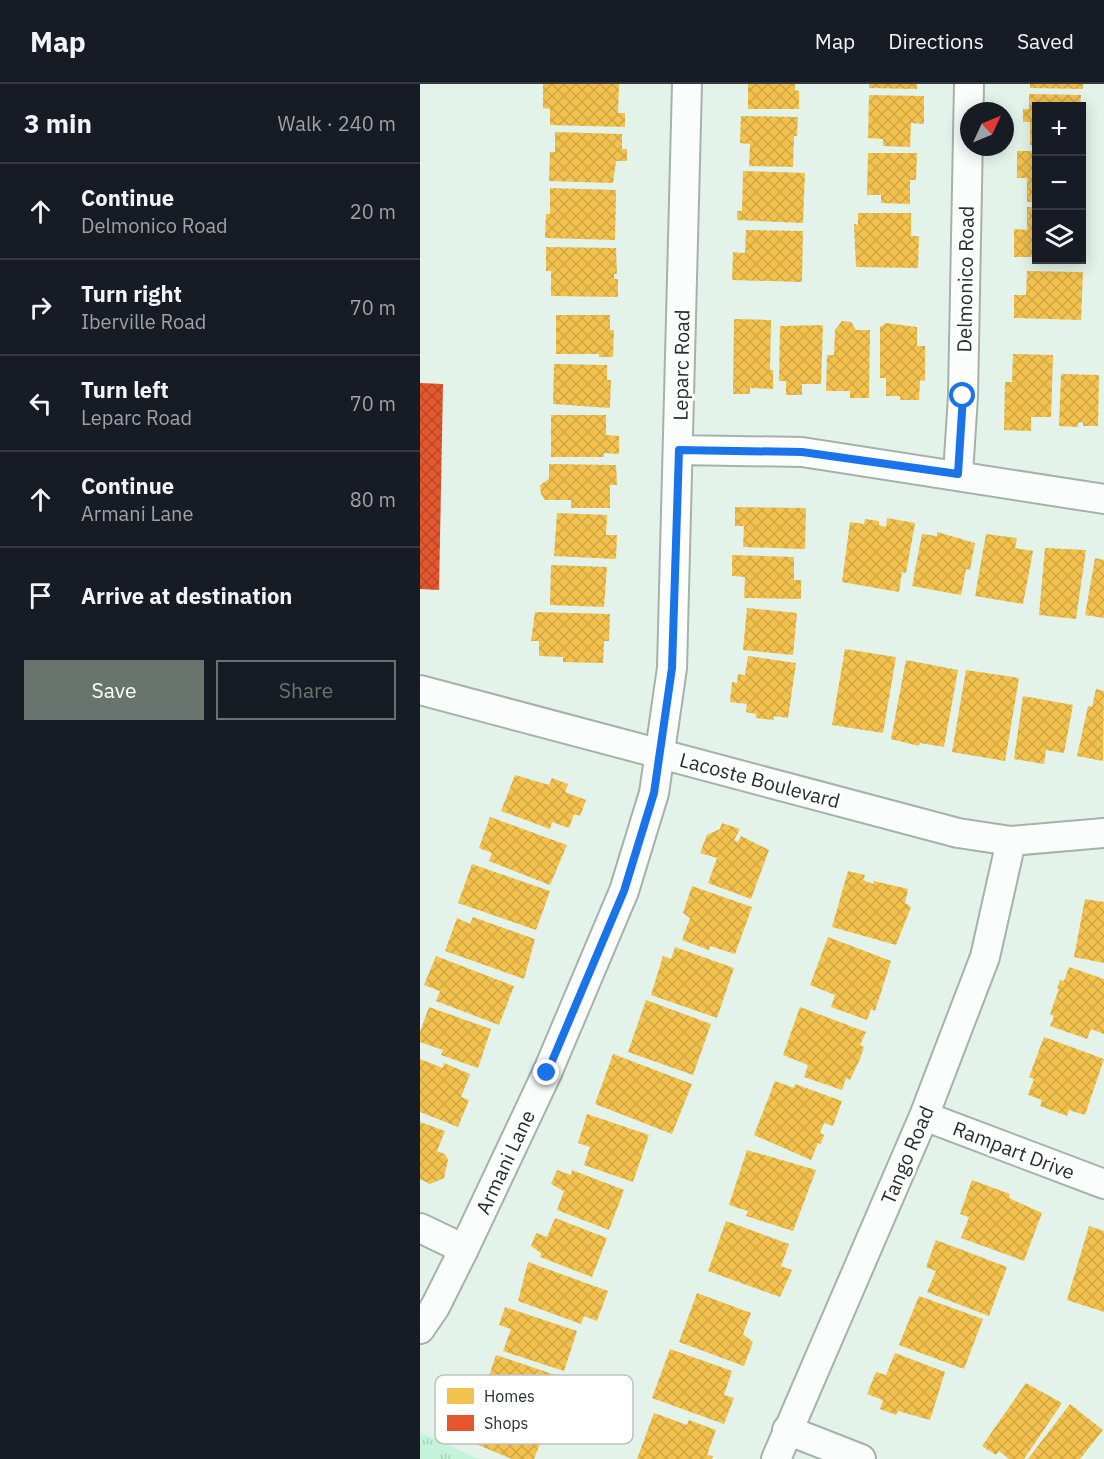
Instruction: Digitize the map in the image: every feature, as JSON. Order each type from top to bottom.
[{"type":"street","name":"Leparc Road","points":[[660,753],[672,668],[687,84]]},
{"type":"street","name":"Delmonico Road","points":[[958,474],[963,396],[969,84]]},
{"type":"street","points":[[679,450],[802,452],[958,474],[1104,499]]},
{"type":"street","name":"Lacoste Boulevard","points":[[420,690],[958,833],[1011,841],[1104,832]]},
{"type":"street","name":"Armani Lane","points":[[420,1329],[435,1307],[464,1249],[547,1073],[624,891],[654,793],[660,753]]},
{"type":"street","name":"Tango Road","points":[[776,1459],[924,1116],[985,957],[1011,841]]},
{"type":"street","name":"Rampart Drive","points":[[924,1116],[1104,1184]]},
{"type":"street","points":[[420,1228],[464,1249]]},
{"type":"street","points":[[787,1430],[861,1459]]},
{"type":"green space","points":[[420,1432],[435,1439],[435,1444],[446,1444],[479,1459],[420,1459]]},
{"type":"building: Homes","points":[[543,84],[619,84],[618,113],[625,113],[625,127],[550,125],[550,109],[543,108]]},
{"type":"building: Homes","points":[[748,84],[795,84],[795,90],[799,91],[799,109],[748,109]]},
{"type":"building: Homes","points":[[869,84],[917,84],[917,89],[869,88]]},
{"type":"building: Homes","points":[[1030,84],[1083,84],[1083,89],[1030,88]]},
{"type":"building: Homes","points":[[1029,94],[1081,95],[1080,102],[1032,102],[1032,145],[1030,145],[1030,122],[1023,122],[1023,109],[1029,109]]},
{"type":"building: Homes","points":[[869,95],[924,96],[924,124],[911,123],[910,147],[883,146],[883,139],[868,138]]},
{"type":"building: Homes","points":[[741,116],[798,117],[797,136],[794,136],[793,167],[749,166],[750,144],[740,143]]},
{"type":"building: Homes","points":[[555,132],[622,134],[622,149],[627,149],[627,161],[616,161],[613,183],[549,181],[550,152],[555,152]]},
{"type":"building: Homes","points":[[1017,151],[1032,151],[1032,202],[1027,202],[1027,178],[1017,178]]},
{"type":"building: Homes","points":[[868,153],[917,153],[916,180],[910,180],[910,204],[881,203],[881,195],[867,195]]},
{"type":"building: Homes","points":[[743,171],[805,173],[803,223],[737,220],[737,211],[742,211]]},
{"type":"building: Homes","points":[[550,188],[616,190],[615,240],[545,238],[546,214],[550,214]]},
{"type":"building: Homes","points":[[1027,207],[1032,207],[1032,257],[1014,257],[1014,229],[1027,230]]},
{"type":"building: Homes","points":[[858,213],[911,213],[911,236],[919,236],[918,268],[856,267],[854,224],[858,225]]},
{"type":"building: Homes","points":[[746,230],[803,231],[802,282],[732,280],[733,252],[745,253]]},
{"type":"building: Homes","points":[[546,247],[616,248],[617,274],[614,274],[614,279],[618,279],[618,297],[551,296],[551,271],[546,271]]},
{"type":"building: Homes","points":[[1027,271],[1083,272],[1081,320],[1014,318],[1014,295],[1026,295]]},
{"type":"building: Homes","points":[[556,315],[610,315],[610,330],[614,330],[613,357],[599,357],[599,354],[556,354]]},
{"type":"building: Homes","points":[[734,319],[771,320],[770,370],[773,370],[773,389],[750,388],[750,394],[733,394]]},
{"type":"building: Homes","points":[[842,321],[851,322],[856,330],[870,330],[869,398],[850,398],[850,391],[826,391],[827,355],[834,355],[835,330]]},
{"type":"building: Homes","points":[[886,323],[917,327],[917,346],[925,346],[925,381],[920,380],[919,400],[900,400],[900,396],[886,396],[886,378],[880,378],[880,327]]},
{"type":"building: Homes","points":[[823,325],[821,384],[802,384],[802,395],[786,395],[786,381],[779,381],[780,326]]},
{"type":"building: Homes","points":[[1013,354],[1053,355],[1051,417],[1031,417],[1031,431],[1004,430],[1005,382],[1012,382]]},
{"type":"building: Homes","points":[[554,364],[607,365],[607,380],[611,380],[610,408],[553,404]]},
{"type":"building: Homes","points":[[1061,374],[1099,375],[1098,426],[1083,426],[1083,422],[1078,423],[1078,427],[1059,426]]},
{"type":"building: Homes","points":[[551,415],[606,415],[606,435],[619,436],[619,454],[604,453],[604,457],[551,457]]},
{"type":"building: Homes","points":[[549,464],[616,465],[617,485],[610,485],[610,508],[571,508],[571,500],[545,500],[541,494],[540,485],[549,479]]},
{"type":"building: Homes","points":[[735,507],[806,508],[805,549],[743,547],[744,526],[735,526]]},
{"type":"building: Homes","points":[[557,513],[607,515],[606,535],[617,535],[616,559],[554,556]]},
{"type":"building: Homes","points":[[887,518],[915,523],[906,573],[902,572],[899,592],[842,582],[850,522],[864,524],[865,519],[879,521],[879,525],[886,527]]},
{"type":"building: Homes","points":[[937,532],[975,543],[970,570],[966,569],[961,595],[912,586],[922,534],[937,536]]},
{"type":"building: Homes","points":[[986,534],[1017,538],[1015,548],[1033,551],[1023,604],[975,596]]},
{"type":"building: Homes","points":[[1045,548],[1086,550],[1076,619],[1039,615]]},
{"type":"building: Homes","points":[[732,555],[794,557],[794,580],[801,580],[801,599],[744,598],[745,577],[732,576]]},
{"type":"building: Homes","points":[[1095,558],[1104,560],[1104,618],[1085,615]]},
{"type":"building: Homes","points":[[551,565],[607,567],[604,607],[550,605]]},
{"type":"building: Homes","points":[[747,608],[797,613],[793,655],[743,650]]},
{"type":"building: Homes","points":[[535,612],[610,614],[609,641],[604,641],[603,663],[563,662],[563,657],[539,656],[539,641],[531,641]]},
{"type":"building: Homes","points":[[845,649],[896,657],[883,733],[832,725]]},
{"type":"building: Homes","points":[[748,656],[796,663],[788,718],[774,716],[774,720],[756,718],[756,714],[746,712],[747,704],[730,702],[732,682],[737,683],[738,674],[745,675]]},
{"type":"building: Homes","points":[[906,660],[958,670],[944,747],[920,743],[919,746],[891,739]]},
{"type":"building: Homes","points":[[966,670],[1019,678],[1005,761],[952,752]]},
{"type":"building: Homes","points":[[1096,689],[1104,691],[1103,761],[1077,756],[1088,706],[1092,707]]},
{"type":"building: Homes","points":[[1023,696],[1073,705],[1064,753],[1046,750],[1044,764],[1014,759]]},
{"type":"building: Homes","points":[[515,775],[549,785],[552,778],[568,784],[565,792],[586,800],[580,816],[574,814],[569,828],[552,822],[550,829],[501,811]]},
{"type":"building: Homes","points":[[490,817],[567,845],[550,885],[489,861],[492,853],[479,848]]},
{"type":"building: Homes","points":[[722,823],[740,829],[734,840],[738,842],[741,836],[769,850],[751,899],[708,883],[717,858],[700,853],[707,835],[720,829]]},
{"type":"building: Homes","points":[[472,864],[550,891],[536,930],[458,903]]},
{"type":"building: Homes","points":[[848,871],[865,875],[863,880],[873,884],[874,881],[908,889],[905,903],[911,907],[896,945],[832,927]]},
{"type":"building: Homes","points":[[692,886],[752,907],[735,954],[710,946],[709,950],[682,940],[690,918],[683,913]]},
{"type":"building: Homes","points":[[1085,899],[1104,902],[1104,963],[1074,957]]},
{"type":"building: Homes","points":[[473,917],[535,939],[524,979],[445,951],[457,918],[470,924]]},
{"type":"building: Homes","points":[[828,937],[891,961],[875,1011],[871,1009],[867,1020],[831,1007],[835,995],[810,985]]},
{"type":"building: Homes","points":[[675,947],[734,968],[717,1018],[651,995],[663,956],[671,959]]},
{"type":"building: Homes","points":[[436,956],[514,986],[499,1025],[436,1001],[440,991],[424,985]]},
{"type":"building: Homes","points":[[1069,967],[1104,979],[1104,1034],[1091,1029],[1087,1039],[1050,1026],[1054,1016],[1050,1014],[1059,989],[1057,989],[1060,980],[1064,981]]},
{"type":"building: Homes","points":[[646,1000],[711,1024],[693,1075],[628,1052]]},
{"type":"building: Homes","points":[[429,1007],[491,1029],[478,1068],[441,1055],[443,1050],[420,1042],[420,1032]]},
{"type":"building: Homes","points":[[800,1007],[866,1032],[860,1045],[864,1047],[860,1059],[850,1080],[846,1078],[842,1090],[804,1077],[808,1065],[783,1055]]},
{"type":"building: Homes","points":[[1044,1037],[1104,1059],[1085,1115],[1069,1110],[1067,1116],[1040,1106],[1042,1100],[1028,1095],[1034,1079],[1029,1077]]},
{"type":"building: Homes","points":[[613,1054],[692,1084],[672,1134],[595,1104]]},
{"type":"building: Homes","points":[[420,1059],[443,1068],[444,1063],[470,1074],[461,1097],[469,1100],[458,1127],[420,1112]]},
{"type":"building: Homes","points":[[775,1081],[794,1088],[795,1084],[842,1101],[833,1126],[824,1123],[820,1133],[824,1135],[821,1144],[818,1143],[811,1160],[754,1135]]},
{"type":"building: Homes","points":[[587,1114],[649,1135],[633,1182],[584,1165],[590,1147],[578,1143]]},
{"type":"building: Homes","points":[[420,1122],[445,1131],[437,1151],[445,1154],[448,1160],[444,1178],[430,1184],[420,1179]]},
{"type":"building: Homes","points":[[747,1150],[816,1170],[793,1231],[746,1216],[748,1211],[729,1205]]},
{"type":"building: Homes","points":[[557,1170],[571,1175],[572,1170],[624,1190],[609,1230],[557,1210],[564,1191],[551,1184]]},
{"type":"building: Homes","points":[[972,1180],[1010,1194],[1009,1198],[1042,1213],[1024,1261],[961,1238],[969,1217],[960,1214]]},
{"type":"building: Homes","points":[[555,1218],[607,1238],[592,1277],[540,1257],[541,1253],[531,1246],[536,1233],[547,1237]]},
{"type":"building: Homes","points":[[726,1221],[789,1244],[781,1266],[792,1270],[780,1297],[708,1271]]},
{"type":"building: Homes","points":[[1089,1226],[1104,1231],[1104,1312],[1067,1300]]},
{"type":"building: Homes","points":[[936,1240],[1007,1267],[989,1316],[927,1292],[936,1271],[926,1267]]},
{"type":"building: Homes","points":[[528,1262],[608,1291],[597,1321],[584,1316],[581,1324],[518,1301]]},
{"type":"building: Homes","points":[[697,1293],[751,1313],[743,1334],[753,1342],[744,1366],[679,1342]]},
{"type":"building: Homes","points":[[919,1296],[983,1319],[964,1369],[899,1345]]},
{"type":"building: Homes","points":[[505,1307],[577,1331],[564,1371],[503,1351],[511,1329],[499,1325]]},
{"type":"building: Homes","points":[[670,1349],[732,1371],[724,1395],[734,1398],[724,1424],[652,1398]]},
{"type":"building: Homes","points":[[895,1353],[945,1372],[930,1420],[898,1411],[896,1415],[880,1409],[883,1400],[867,1394],[876,1372],[886,1375]]},
{"type":"building: Homes","points":[[496,1355],[555,1375],[489,1375]]},
{"type":"building: Homes","points":[[1026,1383],[1062,1403],[1024,1459],[1009,1459],[999,1451],[996,1455],[982,1446]]},
{"type":"building: Homes","points":[[1070,1404],[1103,1430],[1080,1459],[1028,1459]]},
{"type":"building: Homes","points":[[654,1413],[687,1425],[689,1420],[716,1430],[707,1455],[713,1456],[712,1459],[637,1459]]},
{"type":"building: Homes","points":[[476,1444],[540,1444],[534,1459],[512,1459]]},
{"type":"building: Shops","points":[[420,383],[443,384],[439,590],[420,589]]},
{"type":"route","points":[[547,1073],[624,891],[654,793],[672,668],[679,450],[802,452],[958,474],[963,396]]}]
